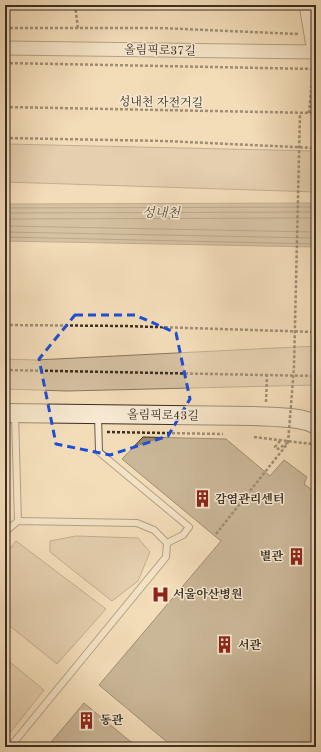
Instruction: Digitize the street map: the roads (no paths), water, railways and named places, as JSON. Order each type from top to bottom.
[{"type":"street","points":[[306,5],[315,52]]},
{"type":"street","name":"올림픽로37길","points":[[5,48],[315,52]]},
{"type":"street","name":"올림픽로43길","points":[[10,413],[253,416],[290,418],[314,426]]},
{"type":"lane","points":[[10,413],[18,521]]},
{"type":"lane","points":[[98,415],[99,452],[189,527],[183,535],[167,543]]},
{"type":"lane","points":[[5,532],[18,521],[137,523],[154,530],[167,543],[166,557],[10,747]]},
{"type":"water","name":"성내천","points":[[316,203],[316,247],[5,241],[5,204]]},
{"type":"place","name":"감염관리센터","points":[[202,499]]},
{"type":"place","name":"별관","points":[[296,556]]},
{"type":"place","name":"서울아산병원","points":[[160,594]]},
{"type":"place","name":"서관","points":[[225,645]]},
{"type":"place","name":"동관","points":[[87,720]]}]
